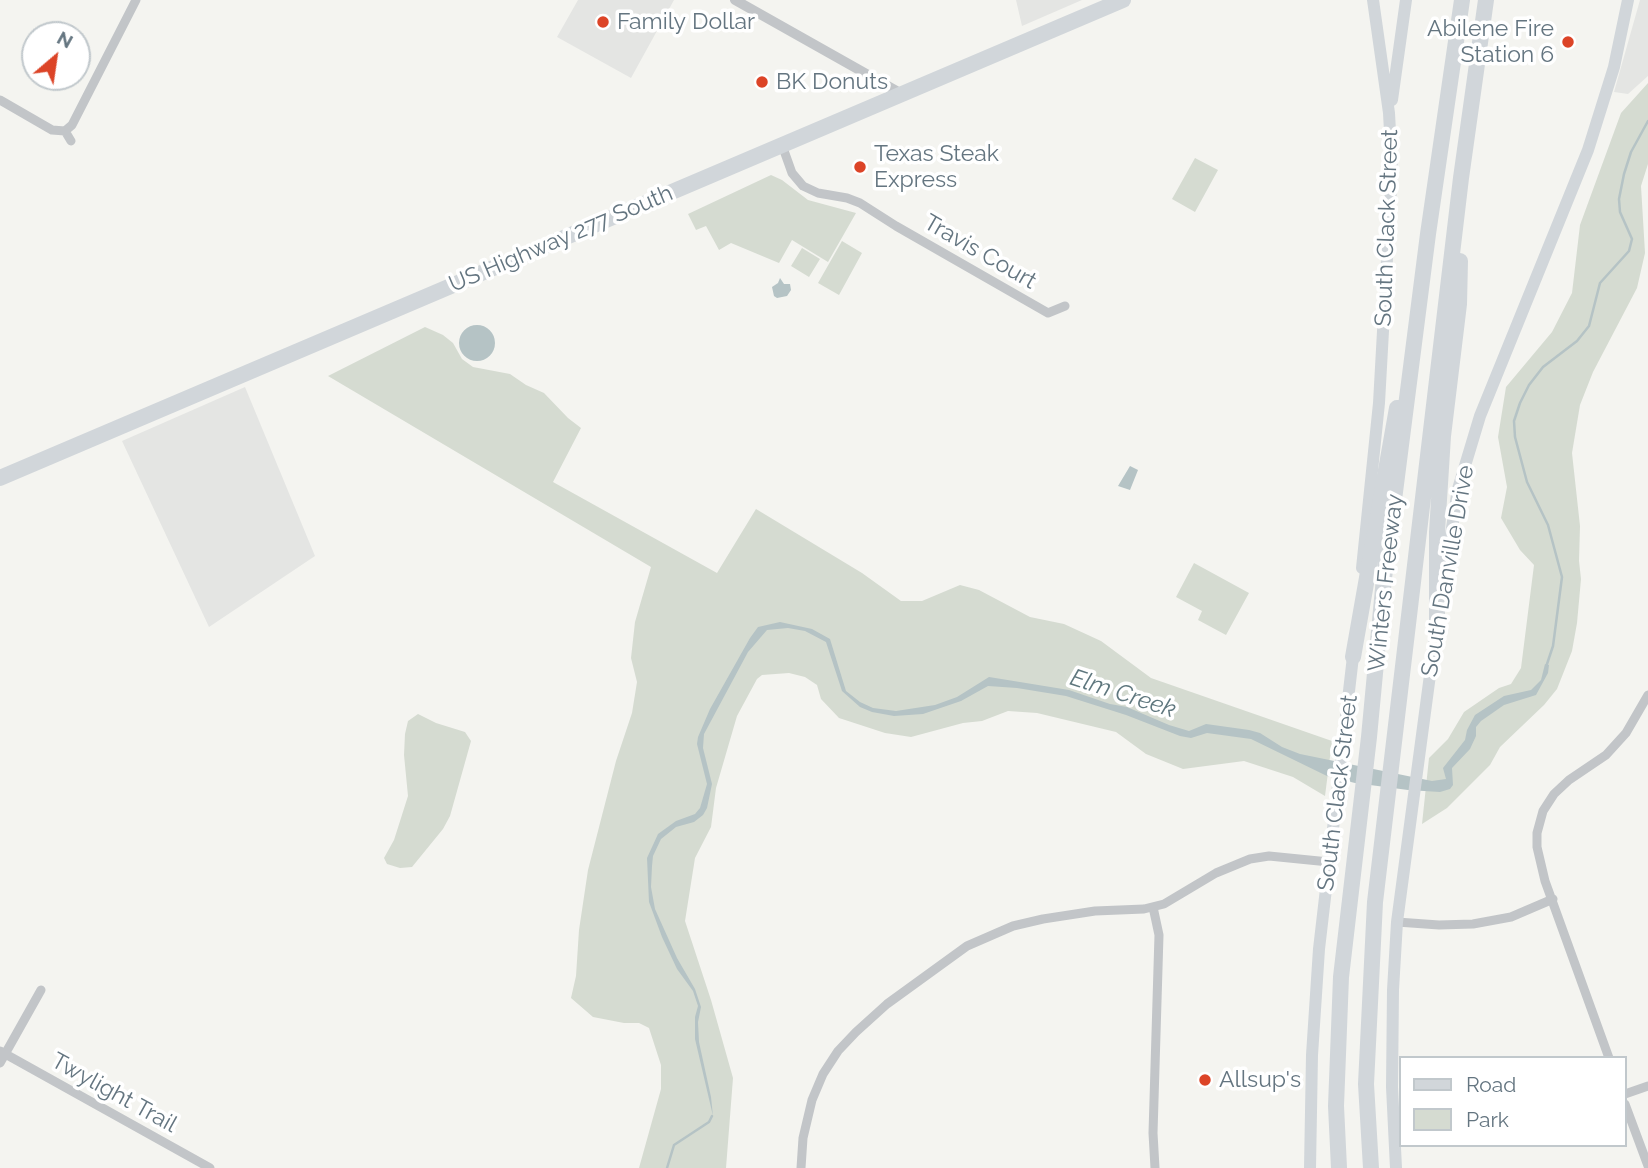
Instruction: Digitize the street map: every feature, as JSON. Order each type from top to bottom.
[{"type":"highway","name":"US Highway 277 South","points":[[0,478],[1123,0]]},
{"type":"highway","name":"Winters Freeway","points":[[1339,1168],[1336,1106],[1341,977],[1369,737],[1384,578],[1428,234],[1462,0]]},
{"type":"highway","name":"Winters Freeway","points":[[1371,1168],[1366,1084],[1375,902],[1392,740],[1461,178],[1486,0]]},
{"type":"highway","points":[[1437,621],[1437,532],[1443,436],[1459,304],[1461,178]]},
{"type":"highway","points":[[1353,657],[1428,234]]},
{"type":"main road","name":"South Clack Street","points":[[1310,1168],[1312,1055],[1329,862],[1346,733],[1385,313],[1392,169],[1389,113],[1373,0]]},
{"type":"main road","points":[[1389,113],[1406,0]]},
{"type":"main road","name":"South Danville Drive","points":[[1396,1168],[1392,1087],[1397,922],[1437,621],[1458,489],[1485,404],[1588,150],[1614,67],[1628,0]]},
{"type":"street","points":[[0,100],[52,130],[65,131],[72,125],[136,0]]},
{"type":"street","points":[[735,0],[902,94]]},
{"type":"street","points":[[65,131],[71,141]]},
{"type":"street","name":"Travis Court","points":[[782,145],[792,173],[803,186],[818,193],[860,203],[1048,313],[1065,306]]},
{"type":"street","points":[[1608,1056],[1545,881],[1537,847],[1537,833],[1543,811],[1554,794],[1569,780],[1606,755],[1626,733],[1648,695]]},
{"type":"street","points":[[801,1168],[803,1138],[812,1100],[823,1074],[838,1051],[887,1004],[948,957],[1013,926],[1043,919],[1153,907],[1181,896],[1216,873],[1250,859],[1269,856],[1302,857],[1329,862]]},
{"type":"street","points":[[1397,922],[1473,924],[1511,917],[1553,899]]},
{"type":"street","points":[[1153,907],[1159,935],[1153,1133],[1156,1168]]},
{"type":"street","points":[[0,1063],[3,1052],[41,990]]},
{"type":"street","name":"Twylight Trail","points":[[3,1052],[210,1168]]},
{"type":"street","points":[[1627,1093],[1648,1086]]},
{"type":"street","points":[[1627,1109],[1648,1166]]},
{"type":"shaded area","points":[[578,0],[674,0],[631,78],[557,37]]},
{"type":"shaded area","points":[[1016,0],[1082,0],[1022,26]]},
{"type":"shaded area","points":[[1640,0],[1648,0],[1648,76],[1628,94],[1614,92]]},
{"type":"shaded area","points":[[780,278],[784,284],[790,284],[791,290],[787,296],[777,298],[772,287]]},
{"type":"shaded area","points":[[477,325],[489,331],[495,343],[489,355],[477,361],[465,355],[459,343],[465,331]]},
{"type":"shaded area","points":[[245,387],[315,556],[209,627],[122,441]]},
{"type":"shaded area","points":[[1130,466],[1138,470],[1130,490],[1118,486]]},
{"type":"shaded area","points":[[780,622],[812,629],[830,639],[846,691],[873,708],[896,711],[935,705],[957,697],[989,677],[1069,690],[1127,707],[1189,731],[1206,724],[1249,730],[1300,754],[1432,781],[1446,779],[1443,768],[1465,740],[1475,715],[1504,696],[1531,690],[1541,680],[1545,664],[1549,665],[1548,673],[1536,695],[1504,705],[1481,721],[1476,727],[1476,736],[1470,749],[1452,768],[1453,785],[1440,792],[1355,783],[1327,776],[1251,739],[1207,733],[1191,738],[1180,736],[1066,696],[1017,688],[988,686],[961,701],[923,714],[894,716],[872,712],[860,707],[842,691],[826,642],[805,631],[788,628],[767,630],[748,652],[704,734],[703,748],[712,784],[707,808],[694,822],[676,827],[661,839],[653,856],[651,887],[655,909],[677,958],[695,989],[701,1007],[698,1022],[699,1042],[713,1116],[695,1039],[698,1006],[693,991],[677,969],[649,902],[647,858],[658,834],[676,821],[695,814],[700,808],[707,784],[697,744],[710,709],[758,627]]},
{"type":"green space","points":[[1648,83],[1648,164],[1641,186],[1645,253],[1637,288],[1593,372],[1580,405],[1572,453],[1580,526],[1581,579],[1572,651],[1557,689],[1544,705],[1500,747],[1490,765],[1447,808],[1422,824],[1429,758],[1448,739],[1464,712],[1499,688],[1511,684],[1521,668],[1534,565],[1520,550],[1501,518],[1507,487],[1498,437],[1506,387],[1552,332],[1572,293],[1580,225],[1621,113]]},
{"type":"green space","points":[[1195,158],[1218,170],[1195,212],[1172,199]]},
{"type":"green space","points":[[771,175],[808,200],[856,213],[828,262],[792,240],[779,263],[731,243],[719,250],[706,226],[696,230],[688,214]]},
{"type":"green space","points":[[842,241],[862,253],[839,295],[818,283]]},
{"type":"green space","points":[[802,248],[820,259],[809,277],[791,266]]},
{"type":"green space","points":[[425,327],[453,343],[462,359],[473,367],[510,374],[544,393],[581,428],[553,482],[717,573],[756,509],[862,573],[901,601],[922,601],[960,585],[979,590],[1030,617],[1064,624],[1101,641],[1151,678],[1332,741],[1325,796],[1293,777],[1244,761],[1183,769],[1146,754],[1116,732],[1037,713],[1008,711],[982,721],[963,723],[911,737],[885,733],[839,718],[821,699],[817,685],[805,677],[789,673],[762,675],[757,679],[737,716],[716,788],[711,827],[695,858],[685,921],[733,1078],[726,1168],[639,1168],[661,1089],[661,1065],[649,1028],[639,1023],[593,1017],[571,998],[588,870],[616,761],[632,713],[637,682],[631,658],[635,622],[651,567],[328,376]]},
{"type":"green space","points":[[1194,563],[1249,593],[1226,635],[1198,620],[1202,611],[1176,597]]},
{"type":"green space","points":[[418,714],[465,732],[471,741],[450,816],[443,829],[412,867],[400,868],[387,864],[384,858],[394,840],[408,796],[405,734],[408,721]]},
{"type":"waterway","name":"Elm Creek","points":[[1547,664],[1553,646],[1562,577],[1548,525],[1527,482],[1515,437],[1514,421],[1529,385],[1543,367],[1577,341],[1589,326],[1600,283],[1629,251],[1632,239],[1620,212],[1619,199],[1631,152],[1648,121]]},
{"type":"waterway","name":"Elm Creek","points":[[667,1168],[674,1145],[709,1122],[712,1116]]},
{"type":"place","name":"Family Dollar","points":[[603,22]]},
{"type":"place","name":"Abilene Fire Station 6","points":[[1568,42]]},
{"type":"place","name":"BK Donuts","points":[[762,82]]},
{"type":"place","name":"Texas Steak Express","points":[[860,167]]},
{"type":"place","name":"Allsup's","points":[[1205,1080]]}]
